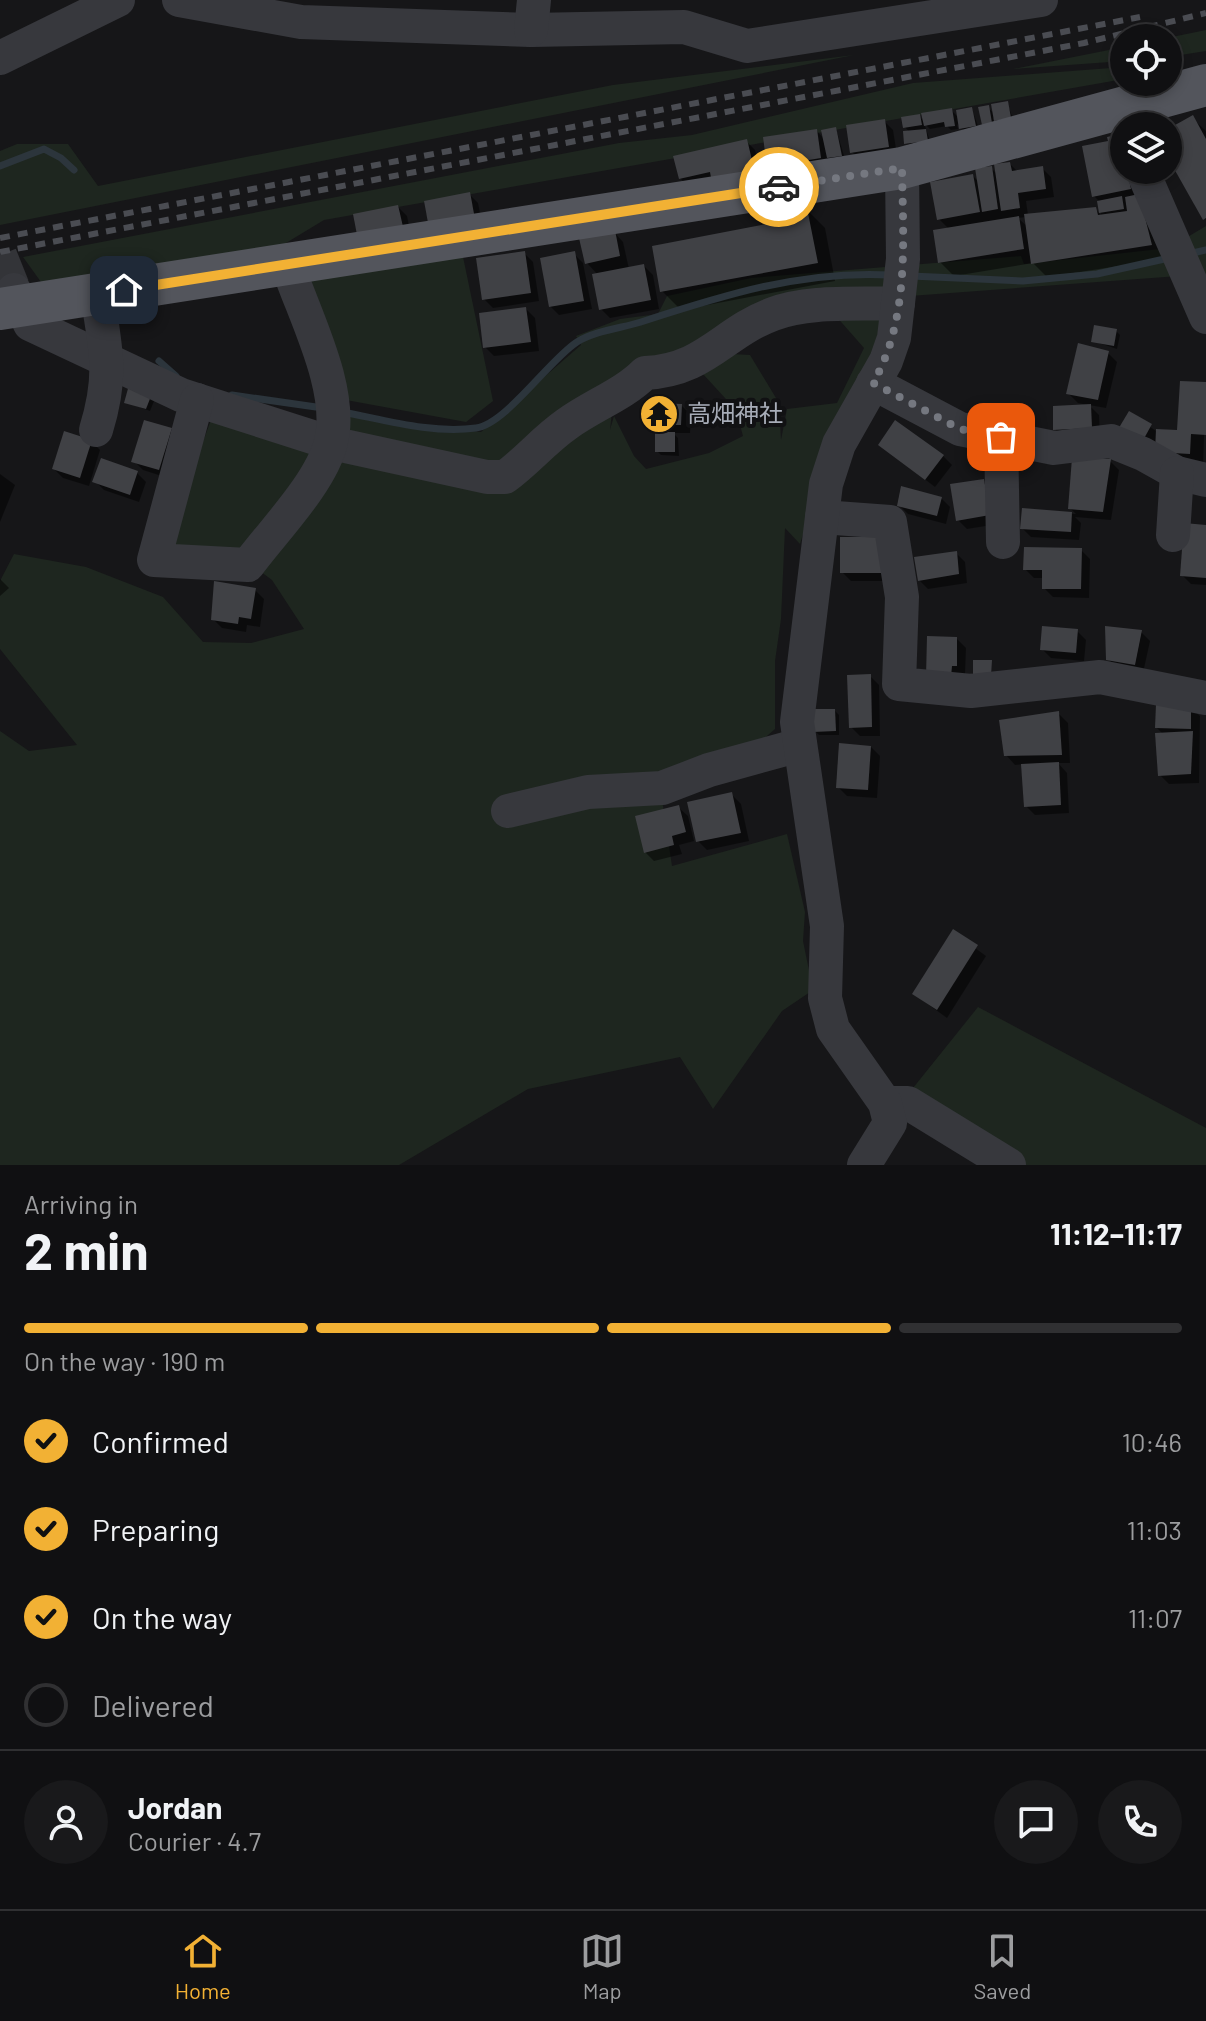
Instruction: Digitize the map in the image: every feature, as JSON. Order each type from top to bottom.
[{"type":"main road","points":[[1138,112],[1206,85]]},
{"type":"main road","points":[[11,302],[97,294],[902,168],[1110,121]]},
{"type":"street","points":[[0,58],[118,0]]},
{"type":"street","points":[[179,0],[301,22],[533,15],[684,27],[747,46],[886,12],[1041,0]]},
{"type":"street","points":[[864,1165],[890,1123],[885,1103],[833,1029],[825,998],[827,926],[797,722],[826,484],[839,444],[894,338],[900,285],[902,168]]},
{"type":"street","points":[[1148,184],[1206,317]]},
{"type":"street","points":[[197,400],[154,560],[248,565],[317,474],[332,422],[287,264]]},
{"type":"street","points":[[11,302],[30,324],[197,400],[332,422],[487,477],[505,477],[544,440],[614,393],[628,390],[645,373],[664,372],[697,362],[749,325],[776,312],[900,285]]},
{"type":"street","points":[[96,430],[107,392],[108,362],[97,294]]},
{"type":"street","points":[[873,383],[960,429],[1054,448],[1111,441],[1191,476],[1173,535]]},
{"type":"street","points":[[1001,437],[1003,542]]},
{"type":"street","points":[[822,517],[890,522],[902,597],[899,684],[971,691],[1100,677],[1206,698]]},
{"type":"street","points":[[508,811],[588,792],[662,788],[709,770],[800,745]]},
{"type":"street","points":[[885,1103],[908,1103],[1009,1165]]},
{"type":"shaded area","points":[[1206,30],[1206,51],[1182,55],[1182,35]]},
{"type":"shaded area","points":[[1110,50],[1110,62],[1013,69]]},
{"type":"shaded area","points":[[854,55],[0,225],[0,151],[17,144],[68,144],[98,186],[613,85]]},
{"type":"shaded area","points":[[1110,68],[1110,81],[324,220],[281,246],[41,282],[23,257],[619,143],[692,135],[913,83]]},
{"type":"shaded area","points":[[1206,226],[1206,274],[910,296],[748,330],[614,393],[610,430],[614,416],[634,456],[646,469],[709,453],[743,436],[736,410],[703,374],[731,354],[750,355],[779,403],[781,440],[787,409],[837,403],[864,348],[835,315],[884,313],[874,348],[840,413],[800,544],[785,528],[781,619],[775,661],[775,729],[709,786],[662,799],[672,866],[787,834],[805,912],[803,941],[813,990],[782,1011],[713,1109],[680,1057],[528,1089],[399,1165],[0,1165],[0,731],[29,751],[77,745],[0,649],[0,581],[14,554],[86,567],[163,597],[203,642],[251,643],[304,629],[272,580],[249,563],[157,566],[211,420],[336,433],[338,415],[481,432],[581,345],[576,336],[620,319],[658,314],[667,296],[751,278],[1021,256],[1024,264],[1169,248]]},
{"type":"shaded area","points":[[462,252],[493,401],[466,422],[346,400],[301,274]]},
{"type":"shaded area","points":[[978,1007],[1206,1128],[1206,1165],[1013,1165],[901,1103]]},
{"type":"building","points":[[1008,101],[1011,118],[994,121],[991,104]]},
{"type":"building","points":[[989,105],[992,123],[982,125],[978,107]]},
{"type":"building","points":[[972,107],[976,126],[959,129],[956,110]]},
{"type":"building","points":[[952,108],[955,126],[945,127],[944,122],[924,126],[921,113]]},
{"type":"building","points":[[920,114],[922,125],[903,128],[901,117]]},
{"type":"building","points":[[1193,115],[1206,139],[1206,218],[1203,220],[1182,183],[1182,121]]},
{"type":"building","points":[[885,119],[889,147],[850,153],[846,125]]},
{"type":"building","points":[[836,127],[842,156],[827,158],[821,130]]},
{"type":"building","points":[[817,129],[821,158],[767,167],[763,137]]},
{"type":"building","points":[[926,129],[928,141],[904,144],[903,131]]},
{"type":"building","points":[[1110,136],[1110,184],[1130,184],[1131,189],[1092,197],[1082,146],[1108,141],[1107,137]]},
{"type":"building","points":[[747,139],[755,173],[712,183],[710,172],[679,179],[673,156]]},
{"type":"building","points":[[1010,162],[1012,171],[1043,166],[1046,189],[1018,193],[1020,208],[1001,211],[994,164]]},
{"type":"building","points":[[992,166],[998,209],[982,212],[975,168]]},
{"type":"building","points":[[973,174],[980,212],[937,220],[930,182]]},
{"type":"building","points":[[470,192],[475,219],[429,228],[424,201]]},
{"type":"building","points":[[1139,194],[1152,245],[1031,264],[1024,214],[1096,207],[1098,215],[1127,211],[1125,197]]},
{"type":"building","points":[[1122,196],[1124,209],[1099,213],[1097,201]]},
{"type":"building","points":[[398,205],[404,231],[358,240],[353,214]]},
{"type":"building","points":[[807,208],[818,263],[660,292],[652,246],[766,224],[764,216]]},
{"type":"building","points":[[1019,216],[1024,249],[938,263],[933,230]]},
{"type":"building","points":[[615,230],[620,256],[585,264],[579,238]]},
{"type":"building","points":[[525,251],[531,293],[482,300],[476,258]]},
{"type":"building","points":[[575,251],[584,301],[549,307],[540,258]]},
{"type":"building","points":[[644,264],[651,300],[599,310],[592,274]]},
{"type":"building","points":[[526,307],[531,342],[483,348],[479,313]]},
{"type":"building","points":[[1094,325],[1117,329],[1114,346],[1091,342]]},
{"type":"building","points":[[1078,343],[1109,351],[1098,400],[1066,394]]},
{"type":"building","points":[[1180,381],[1206,382],[1206,435],[1191,434],[1190,454],[1155,452],[1156,429],[1177,430]]},
{"type":"building","points":[[129,385],[153,391],[146,409],[124,403]]},
{"type":"building","points":[[651,403],[682,404],[681,425],[650,425]]},
{"type":"building","points":[[1091,404],[1092,428],[1053,430],[1053,406]]},
{"type":"building","points":[[1129,411],[1152,424],[1141,444],[1117,431]]},
{"type":"building","points":[[144,420],[172,428],[159,470],[131,462]]},
{"type":"building","points":[[895,420],[944,455],[925,480],[878,445]]},
{"type":"building","points":[[64,431],[92,440],[80,478],[52,469]]},
{"type":"building","points":[[655,432],[675,432],[675,452],[655,452]]},
{"type":"building","points":[[101,458],[138,471],[130,495],[92,482]]},
{"type":"building","points":[[1072,458],[1111,459],[1103,512],[1068,509]]},
{"type":"building","points":[[984,479],[990,515],[956,521],[950,484]]},
{"type":"building","points":[[901,486],[942,497],[937,516],[897,506]]},
{"type":"building","points":[[1022,508],[1072,512],[1071,532],[1020,529]]},
{"type":"building","points":[[1184,523],[1206,525],[1206,578],[1180,576]]},
{"type":"building","points":[[840,537],[883,537],[883,573],[840,573]]},
{"type":"building","points":[[1024,547],[1082,548],[1081,589],[1042,589],[1042,570],[1023,570]]},
{"type":"building","points":[[957,551],[959,574],[918,581],[914,557]]},
{"type":"building","points":[[214,581],[256,588],[251,619],[239,617],[238,624],[211,620]]},
{"type":"building","points":[[1042,626],[1078,629],[1076,653],[1040,650]]},
{"type":"building","points":[[1105,626],[1142,630],[1135,665],[1106,660]]},
{"type":"building","points":[[927,636],[957,637],[957,666],[952,666],[951,677],[926,677]]},
{"type":"building","points":[[973,660],[992,660],[991,676],[973,676]]},
{"type":"building","points":[[871,674],[872,727],[849,728],[847,675]]},
{"type":"building","points":[[1156,704],[1191,705],[1191,729],[1155,728]]},
{"type":"building","points":[[812,709],[835,709],[836,731],[813,732]]},
{"type":"building","points":[[1059,711],[1062,755],[1004,756],[999,720]]},
{"type":"building","points":[[1193,731],[1191,774],[1158,776],[1155,733]]},
{"type":"building","points":[[839,743],[871,746],[868,790],[836,788]]},
{"type":"building","points":[[1059,762],[1061,805],[1024,807],[1021,764]]},
{"type":"building","points":[[732,792],[741,833],[696,842],[687,802]]},
{"type":"building","points":[[679,805],[686,832],[672,836],[674,845],[644,853],[635,816]]},
{"type":"building","points":[[953,929],[978,945],[937,1010],[912,994]]},
{"type":"waterway","points":[[0,166],[44,149],[74,170]]},
{"type":"waterway","points":[[1188,254],[1206,250]]},
{"type":"waterway","points":[[911,276],[1023,281],[1097,274],[1169,258]]},
{"type":"waterway","points":[[343,412],[426,428],[476,428],[501,415],[566,350],[592,335],[764,286],[826,276],[891,275]]},
{"type":"waterway","points":[[159,361],[176,376]]},
{"type":"waterway","points":[[232,395],[323,408]]},
{"type":"tunnel","points":[[0,255],[14,290]]},
{"type":"railway","points":[[0,252],[1084,43],[1206,13]]},
{"type":"railway","points":[[0,238],[1140,17]]},
{"type":"way so far","points":[[779,187],[902,168],[903,259],[894,338],[886,361],[873,383],[960,429],[1001,437]]},
{"type":"place","name":"高畑神社","points":[[659,414]]},
{"type":"route","points":[[124,290],[779,187]]}]
